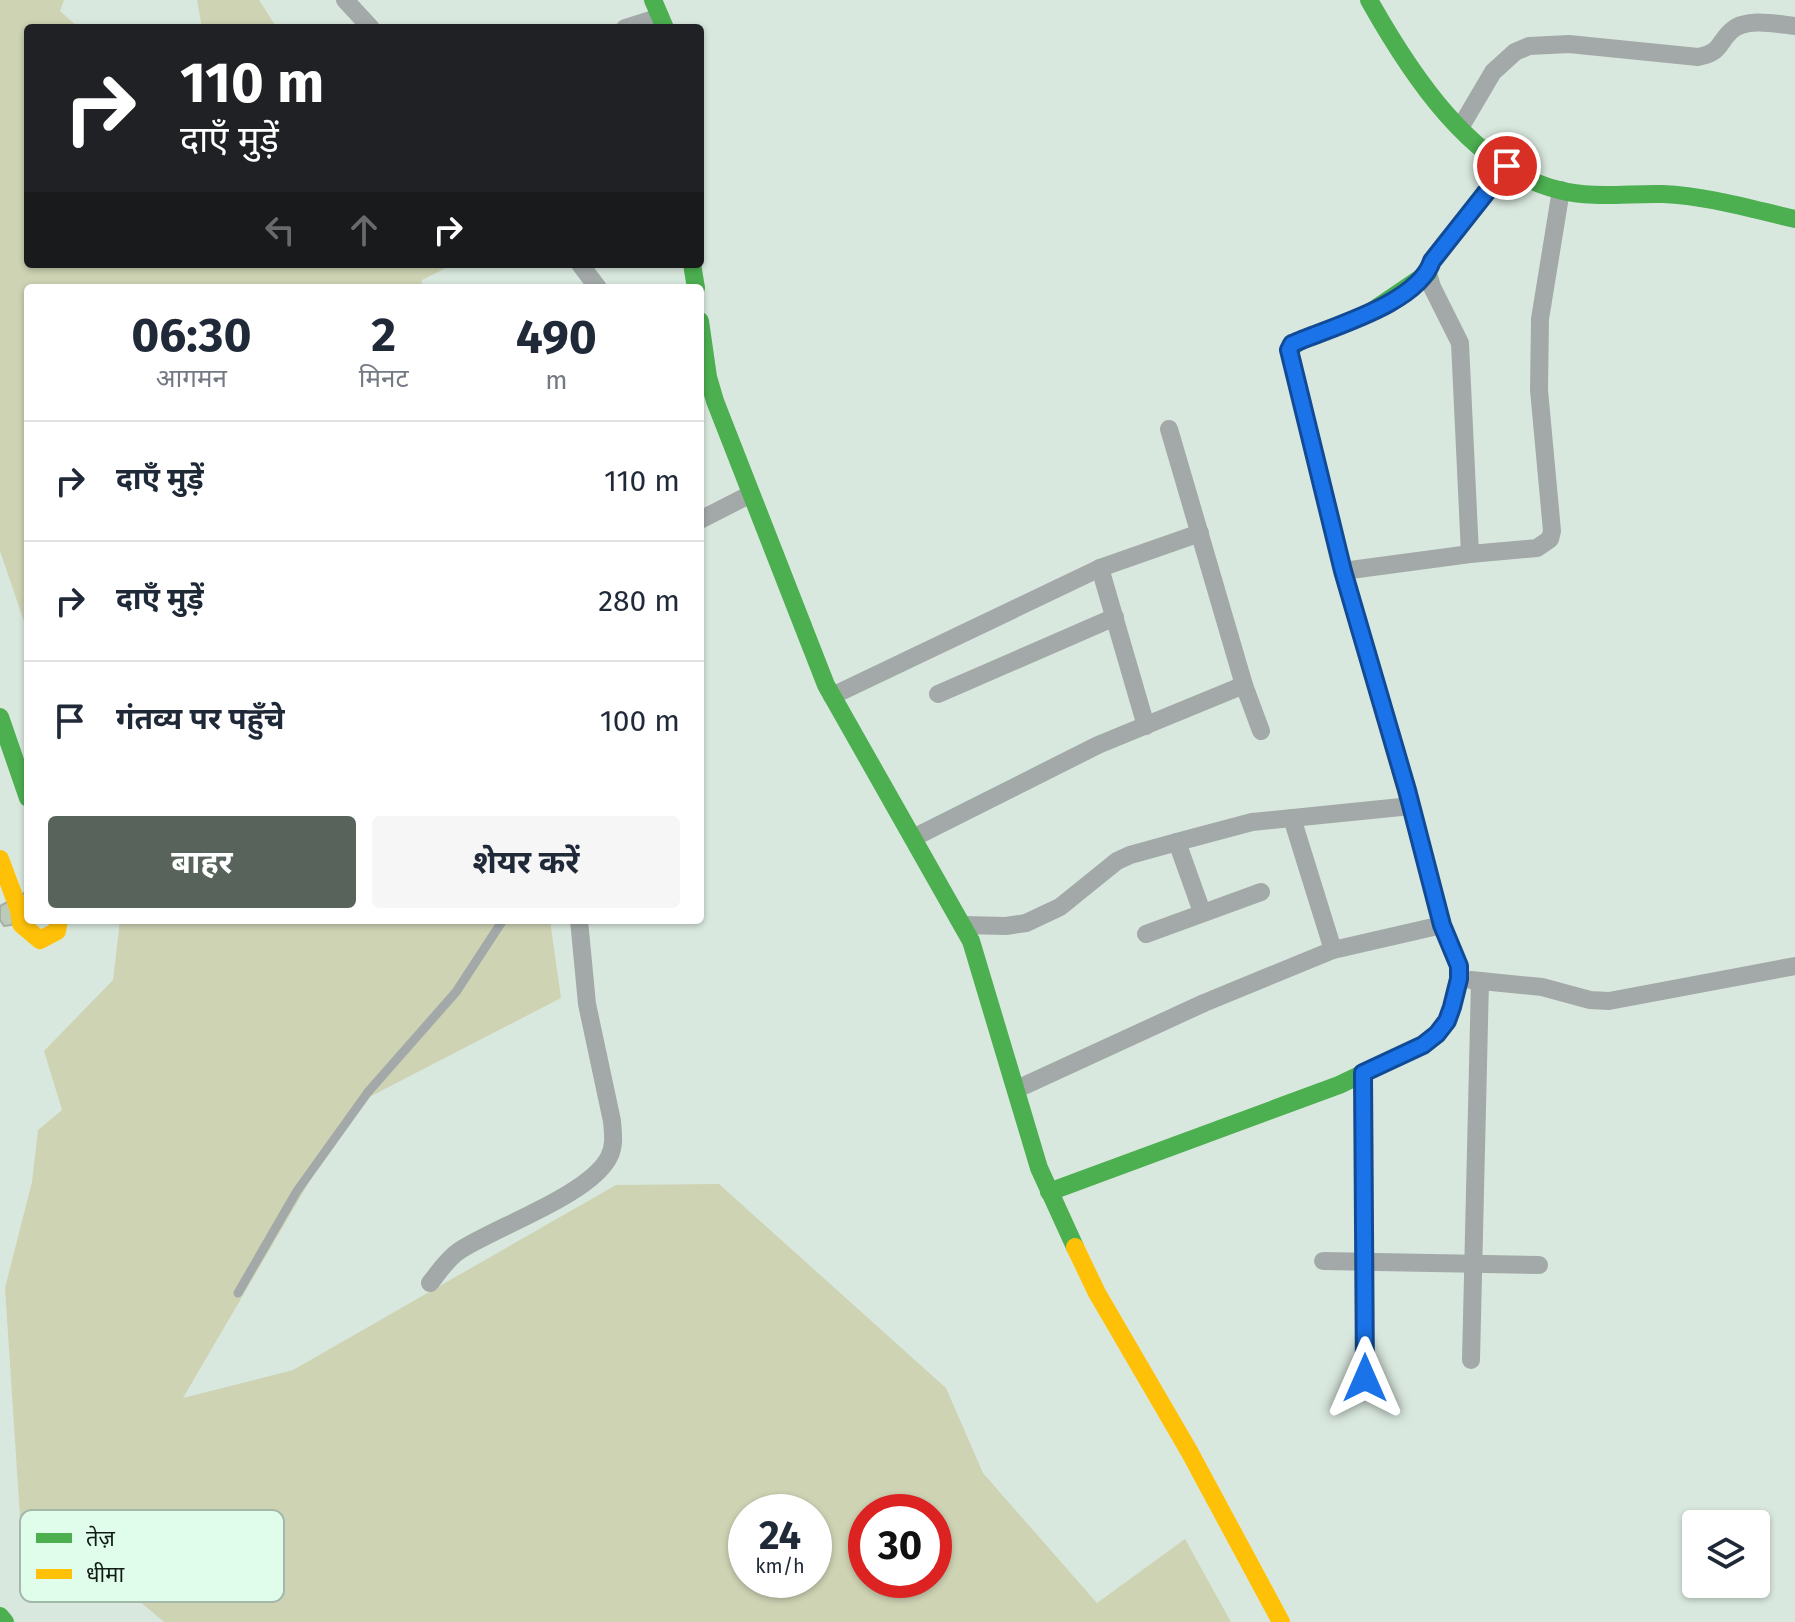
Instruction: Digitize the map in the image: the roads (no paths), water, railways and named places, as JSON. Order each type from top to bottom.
[{"type":"street","points":[[345,0],[367,24]]},
{"type":"street","points":[[1369,0],[1415,79],[1433,101],[1460,128],[1529,180],[1561,190],[1688,197],[1795,219]]},
{"type":"street","points":[[635,24],[659,15]]},
{"type":"street","points":[[1460,128],[1493,72],[1515,52],[1529,46],[1569,44],[1698,57],[1712,54],[1722,45],[1729,32],[1739,26],[1765,23],[1795,26]]},
{"type":"street","points":[[1470,554],[1460,343],[1428,273],[1432,261],[1507,166]]},
{"type":"street","points":[[1343,571],[1537,548],[1550,539],[1552,531],[1539,390],[1540,319],[1561,190]]},
{"type":"street","points":[[1049,1192],[1308,1097],[1423,1045],[1447,1021],[1459,979],[1459,966],[1442,925],[1343,571],[1289,350],[1292,344],[1375,311],[1428,273]]},
{"type":"street","points":[[704,349],[707,395],[751,494],[832,696],[971,941],[1039,1168],[1049,1192],[1097,1293],[1189,1451],[1281,1622]]},
{"type":"street","points":[[1169,429],[1244,685],[1261,731]]},
{"type":"street","points":[[704,518],[751,494]]},
{"type":"street","points":[[832,696],[1100,568],[1200,533]]},
{"type":"street","points":[[1100,568],[1146,726]]},
{"type":"street","points":[[938,694],[1115,617]]},
{"type":"street","points":[[913,838],[1098,745],[1244,685]]},
{"type":"street","points":[[0,717],[24,786]]},
{"type":"street","points":[[962,925],[1026,923],[1060,907],[1117,861],[1130,855],[1252,822],[1411,806]]},
{"type":"street","points":[[1292,818],[1333,950]]},
{"type":"street","points":[[1177,842],[1202,912]]},
{"type":"street","points":[[0,859],[19,910],[21,924],[40,940],[57,931],[58,924]]},
{"type":"street","points":[[1146,934],[1261,892]]},
{"type":"street","points":[[430,1283],[457,1252],[551,1203],[604,1166],[610,1155],[612,1121],[587,1004],[579,924]]},
{"type":"street","points":[[1017,1089],[1204,1003],[1333,950],[1442,925]]},
{"type":"street","points":[[1459,979],[1542,987],[1590,1000],[1609,1001],[1795,966]]},
{"type":"street","points":[[1471,1360],[1480,981]]},
{"type":"street","points":[[1363,1073],[1365,1378]]},
{"type":"street","points":[[1323,1261],[1539,1265]]},
{"type":"street","points":[[0,1616],[5,1622]]},
{"type":"lane","points":[[238,1293],[297,1191],[368,1092],[456,992],[500,924]]}]
